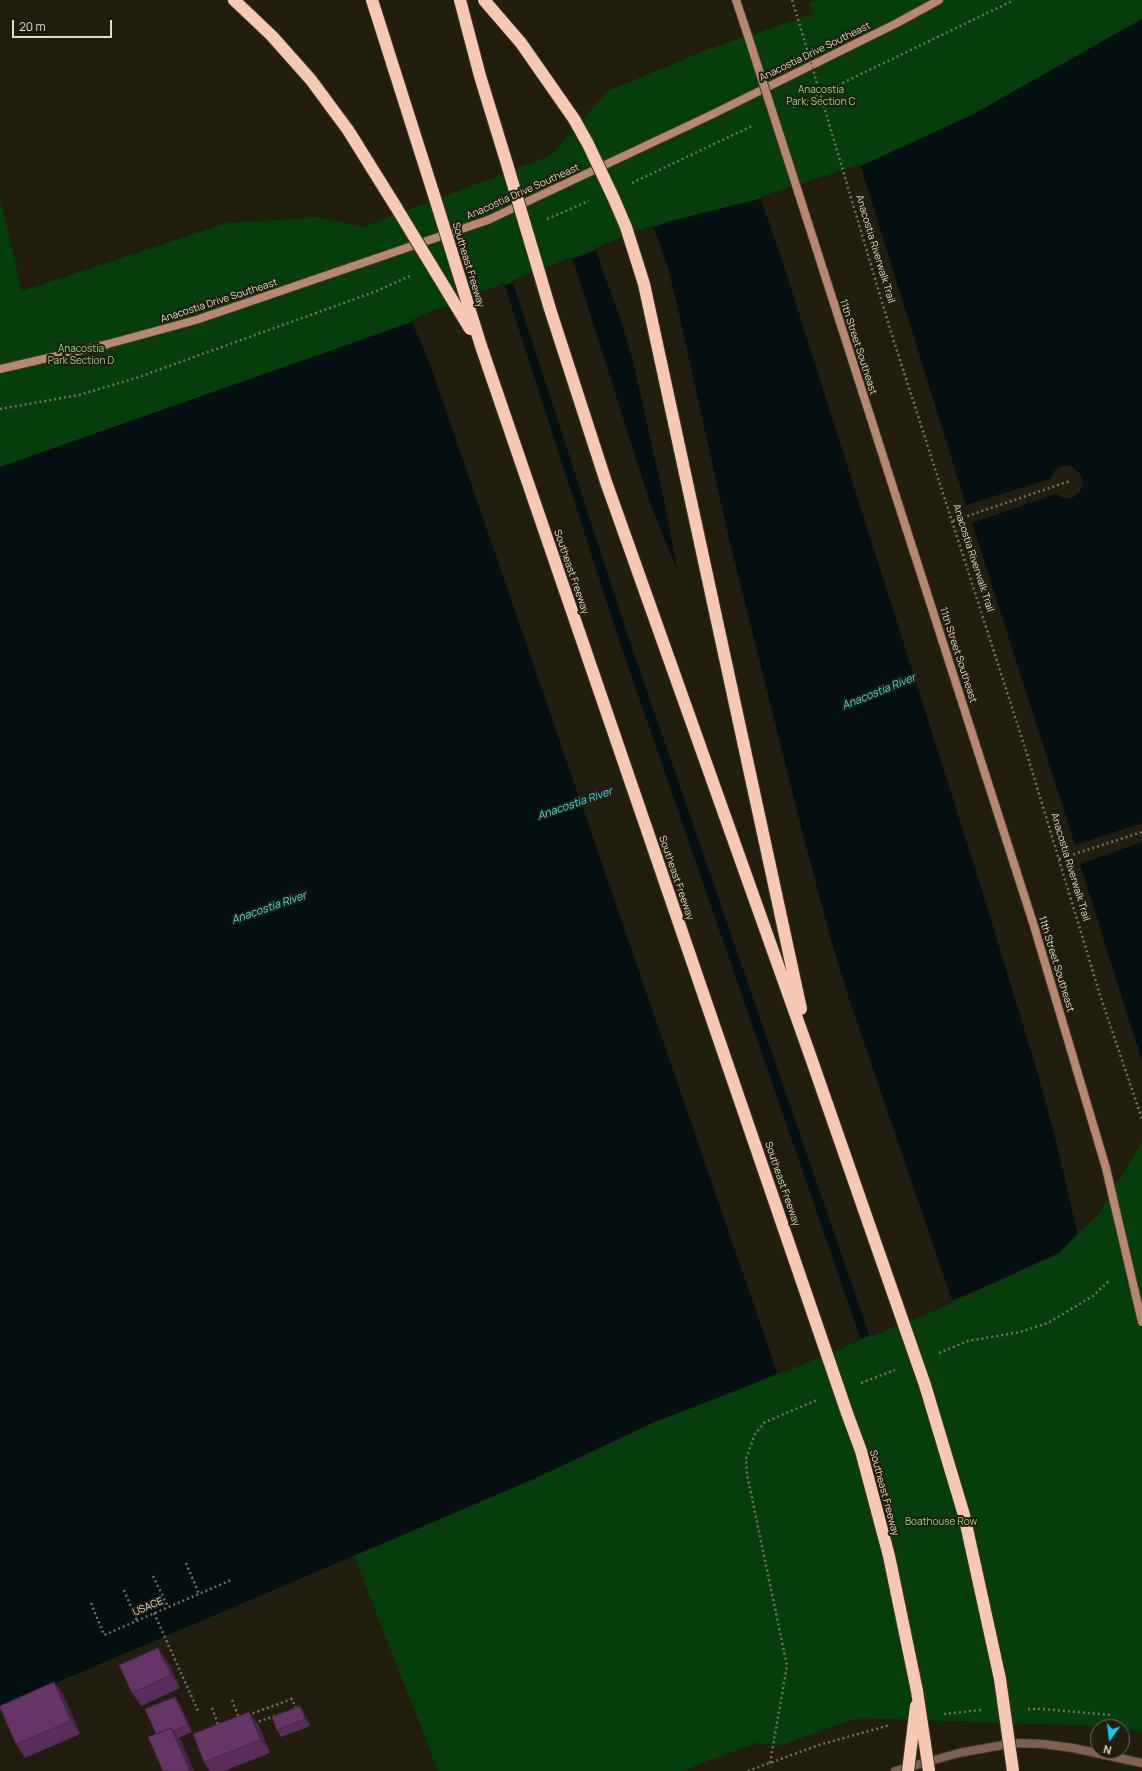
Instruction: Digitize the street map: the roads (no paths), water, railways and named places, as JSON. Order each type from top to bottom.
[{"type":"highway","points":[[234,0],[292,58],[316,86],[348,130],[481,346]]},
{"type":"highway","name":"Southeast Freeway","points":[[372,0],[481,346],[861,1451],[889,1556],[917,1691],[929,1771]]},
{"type":"highway","points":[[460,0],[478,70],[555,324],[606,482],[810,1055],[925,1385],[964,1515],[1000,1679],[1014,1771]]},
{"type":"highway","points":[[484,0],[521,43],[574,119],[614,199],[626,227],[644,284],[810,1055]]},
{"type":"highway","points":[[908,1771],[917,1691]]},
{"type":"main road","name":"11th Street Southeast","points":[[736,0],[1034,926],[1106,1168],[1142,1322]]},
{"type":"main road","name":"Anacostia Drive Southeast","points":[[0,369],[108,344],[196,320],[488,220],[725,108],[897,23],[939,0]]},
{"type":"street","points":[[895,1771],[959,1753],[1014,1743],[1042,1744],[1073,1748],[1142,1763]]},
{"type":"water","name":"Anacostia River","points":[[1142,19],[1142,1138],[1099,1211],[1059,1253],[991,1284],[753,1384],[650,1424],[536,1478],[0,1707],[0,467],[412,322],[667,222],[767,197],[850,171],[972,115]]},
{"type":"park label","name":"Anacostia Park, Section C","points":[[821,96]]},
{"type":"park label","name":"Anacostia Park Section D","points":[[81,354]]},
{"type":"park label","name":"Boathouse Row","points":[[941,1522]]}]
